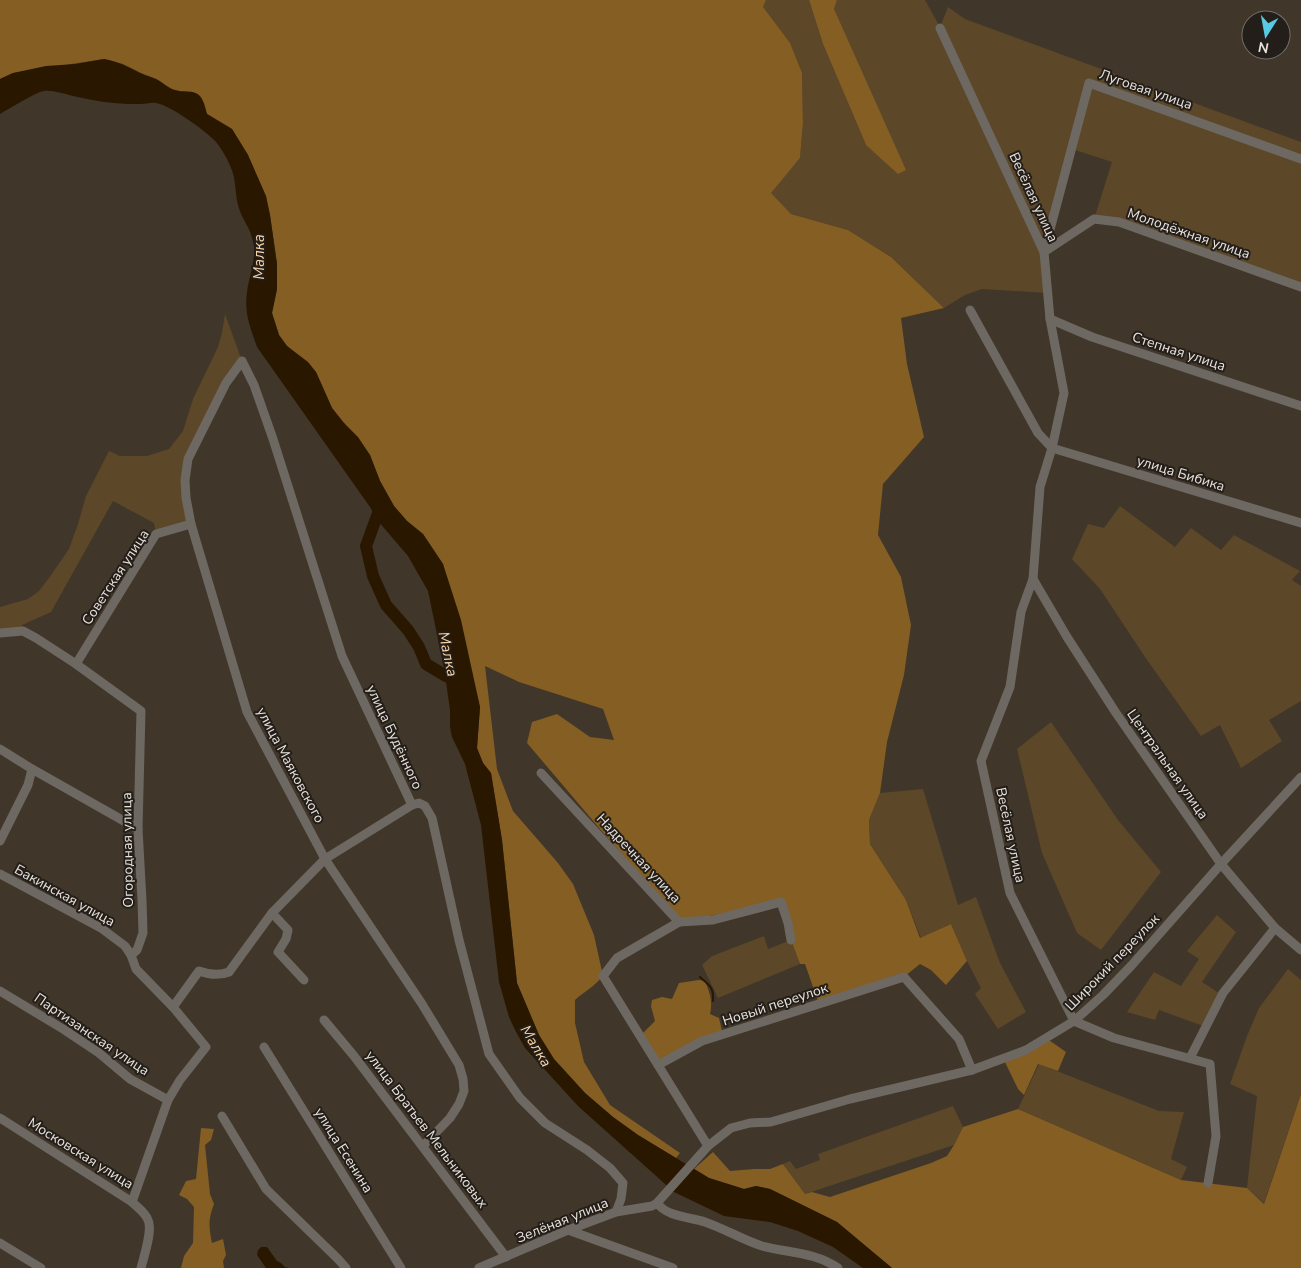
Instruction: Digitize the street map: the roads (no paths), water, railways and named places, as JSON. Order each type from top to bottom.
[{"type":"street","name":"Весёлая улица","points":[[940,28],[1044,252],[1050,319],[1064,393],[1052,448],[1040,487],[1033,578],[1020,612],[1010,687],[981,762],[1010,893],[1074,1022]]},
{"type":"street","name":"Луговая улица","points":[[1044,252],[1089,84],[1301,158]]},
{"type":"street","name":"Молодёжная улица","points":[[1044,252],[1094,219],[1119,222],[1301,287]]},
{"type":"street","points":[[970,310],[1038,433],[1052,448]]},
{"type":"street","name":"Степная улица","points":[[1050,319],[1092,337],[1301,406]]},
{"type":"street","name":"улица Маяковского","points":[[242,361],[226,382],[188,459],[185,480],[191,524],[247,712],[324,859],[422,1004],[458,1065],[463,1078],[464,1091],[459,1104],[450,1118],[423,1146]]},
{"type":"street","name":"улица Будённого","points":[[242,361],[254,385],[274,440],[342,656],[412,805],[419,803],[425,806],[432,818],[458,940],[489,1054],[520,1098],[545,1123],[587,1150],[610,1168],[623,1183],[621,1198],[616,1212]]},
{"type":"street","name":"улица Бибика","points":[[1052,448],[1301,523]]},
{"type":"street","name":"Советская улица","points":[[76,664],[156,534],[191,524]]},
{"type":"street","name":"Центральная улица","points":[[1033,578],[1067,637],[1116,713],[1221,864],[1274,928],[1301,950]]},
{"type":"street","points":[[0,633],[23,631],[76,664]]},
{"type":"street","name":"Огородная улица","points":[[76,664],[141,711],[138,829],[143,933],[138,950],[132,955]]},
{"type":"street","points":[[0,749],[138,829]]},
{"type":"street","points":[[0,841],[28,785],[32,769]]},
{"type":"street","name":"Надречная улица","points":[[541,774],[679,922],[617,958],[603,976],[708,1146]]},
{"type":"street","name":"Широкий переулок","points":[[657,1203],[698,1156],[731,1128],[750,1123],[771,1122],[850,1099],[972,1070],[1026,1050],[1074,1022],[1104,995],[1131,966],[1301,777]]},
{"type":"street","points":[[173,1007],[199,971],[222,975],[229,972],[272,913],[324,859],[412,805]]},
{"type":"street","name":"Бакинская улица","points":[[0,874],[101,928],[125,946],[132,955],[136,969],[173,1007],[206,1046],[180,1080],[168,1100]]},
{"type":"street","points":[[679,922],[713,920],[781,902],[791,940]]},
{"type":"street","points":[[272,913],[288,930],[286,939],[278,952],[304,980]]},
{"type":"street","points":[[1190,1058],[1223,993],[1274,928]]},
{"type":"street","name":"Новый переулок","points":[[658,1065],[702,1041],[904,977],[959,1039],[972,1070]]},
{"type":"street","name":"Партизанская улица","points":[[0,991],[63,1028],[130,1078],[168,1100]]},
{"type":"street","name":"улица Братьев Мельниковых","points":[[324,1020],[354,1056],[506,1257]]},
{"type":"street","points":[[1074,1022],[1114,1038],[1210,1064],[1216,1136],[1208,1183]]},
{"type":"street","name":"улица Есенина","points":[[264,1047],[401,1268]]},
{"type":"street","points":[[132,1202],[168,1100]]},
{"type":"street","points":[[222,1116],[266,1189],[346,1268]]},
{"type":"street","name":"Московская улица","points":[[0,1118],[132,1202],[145,1214],[149,1222],[149,1228],[141,1268]]},
{"type":"street","points":[[657,1203],[664,1210],[705,1222],[762,1246],[824,1259],[838,1268]]},
{"type":"street","name":"Зелёная улица","points":[[479,1268],[490,1266],[568,1230],[616,1212],[652,1206],[657,1203]]},
{"type":"street","points":[[568,1230],[673,1268]]},
{"type":"street","points":[[0,1243],[41,1268]]},
{"type":"water","name":"Малка","points":[[104,59],[156,79],[174,90],[197,94],[202,100],[207,114],[232,129],[248,155],[266,196],[277,264],[277,289],[272,313],[279,335],[287,346],[308,362],[316,372],[332,408],[358,437],[370,455],[380,481],[394,506],[407,521],[423,534],[443,564],[461,620],[480,707],[477,748],[483,763],[491,773],[502,840],[517,983],[539,1035],[554,1059],[585,1093],[638,1135],[709,1178],[744,1189],[756,1186],[770,1189],[837,1222],[892,1268],[863,1268],[833,1247],[798,1231],[770,1222],[724,1216],[674,1192],[578,1106],[525,1048],[509,1017],[499,982],[481,825],[465,764],[452,737],[444,668],[428,591],[408,556],[378,521],[257,347],[248,320],[246,307],[254,259],[253,240],[240,211],[233,172],[225,155],[216,142],[196,125],[170,108],[156,103],[109,103],[44,91],[29,97],[0,114],[0,79],[13,73],[46,66],[76,64]]},
{"type":"water","points":[[261,1247],[267,1247],[277,1261],[289,1268],[266,1268],[257,1255]]},
{"type":"waterway","name":"Малка","points":[[381,505],[366,546],[373,576],[386,605],[408,630],[419,647],[426,664],[453,679]]},
{"type":"waterway","points":[[700,977],[712,989],[713,1001]]}]
